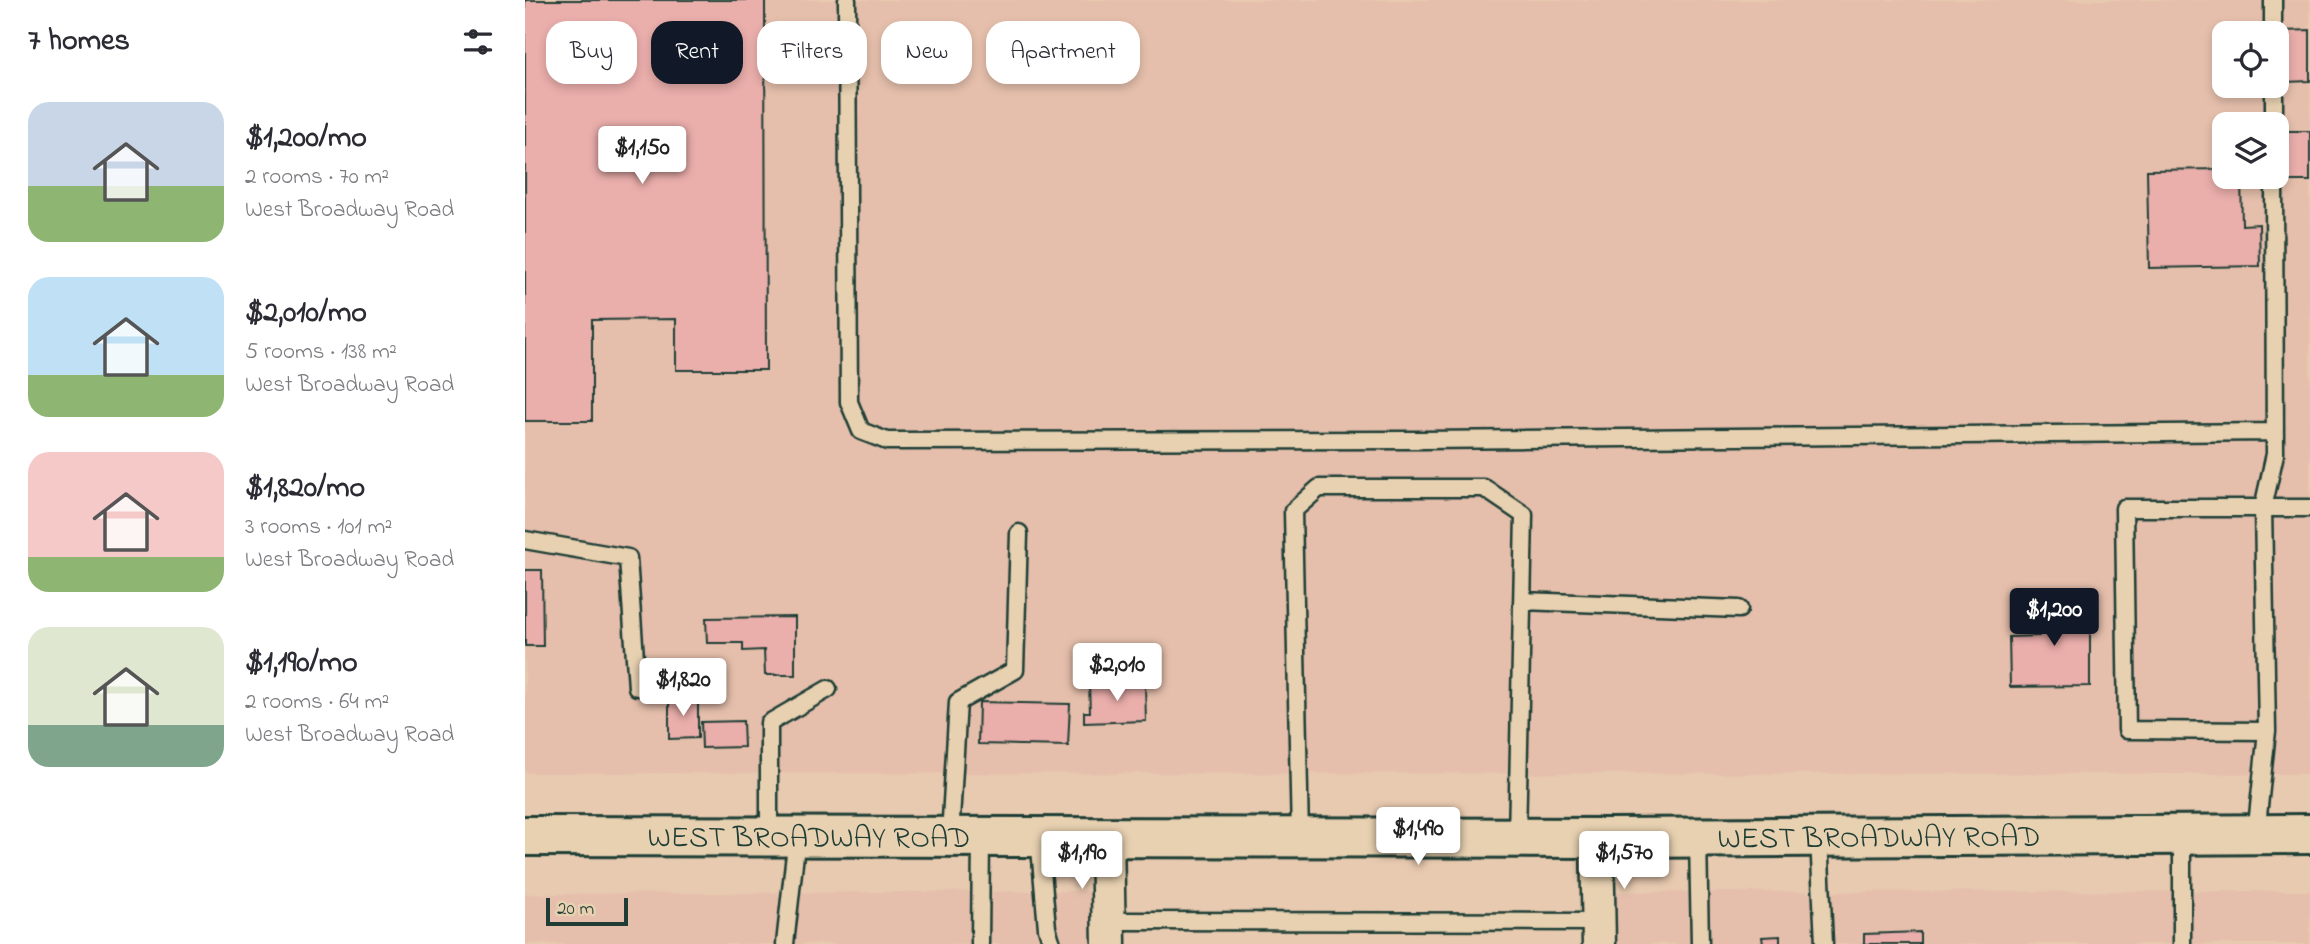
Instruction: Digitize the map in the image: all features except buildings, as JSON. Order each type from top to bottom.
[{"type":"main road","name":"WEST BROADWAY ROAD","points":[[525,836],[1698,838],[2310,834]]},
{"type":"street","points":[[1107,837],[1109,933]]},
{"type":"street","points":[[1597,838],[1599,933]]},
{"type":"lane","points":[[846,0],[849,402],[861,431],[887,440],[1422,440],[2275,432]]},
{"type":"lane","points":[[2273,0],[2273,21]]},
{"type":"lane","points":[[2256,835],[2267,731],[2263,508],[2275,454],[2274,189]]},
{"type":"lane","points":[[1300,837],[1293,511],[1319,488],[1484,488],[1524,515],[1517,838]]},
{"type":"lane","points":[[2267,731],[2127,730],[2124,508],[2310,508]]},
{"type":"lane","points":[[980,944],[965,836],[958,702],[1015,670],[1019,533]]},
{"type":"lane","points":[[525,540],[628,558],[638,687]]},
{"type":"lane","points":[[1522,601],[1739,609]]},
{"type":"lane","points":[[785,944],[783,836],[769,723],[828,689]]},
{"type":"lane","points":[[2182,835],[2182,944]]},
{"type":"lane","points":[[1039,836],[1047,928],[1052,944]]},
{"type":"lane","points":[[1819,837],[1824,944]]},
{"type":"lane","points":[[1698,838],[1700,944]]},
{"type":"lane","points":[[1109,933],[1599,933]]},
{"type":"shaded area","points":[[525,0],[2310,0],[2310,774],[525,773]]},
{"type":"shaded area","points":[[1097,891],[1098,944],[525,944],[525,894]]},
{"type":"shaded area","points":[[2310,891],[2310,944],[1614,944],[1612,892]]}]
